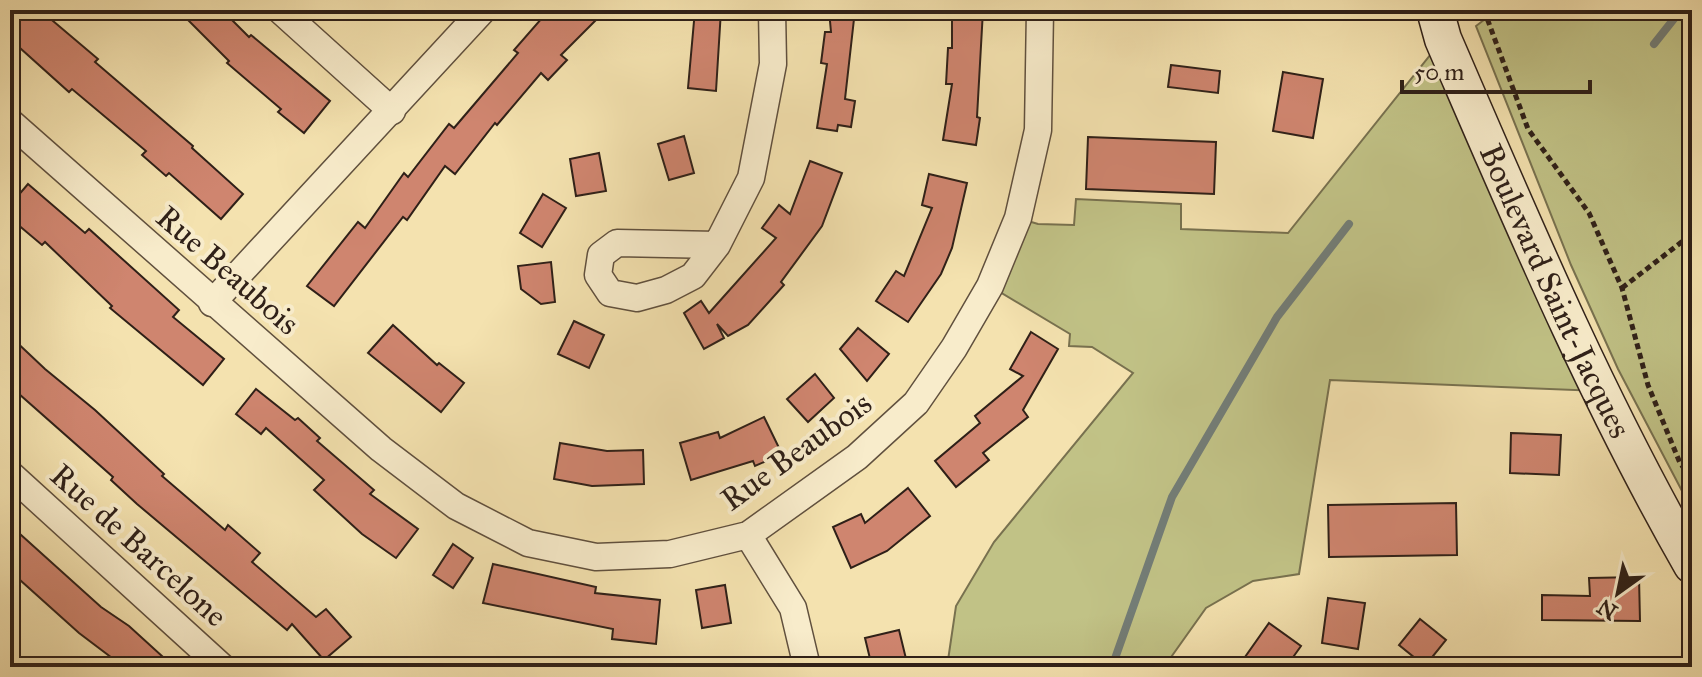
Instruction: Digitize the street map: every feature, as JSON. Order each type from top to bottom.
[{"type":"street","points":[[280,10],[392,111]]},
{"type":"street","points":[[212,303],[483,10]]},
{"type":"street","points":[[717,245],[751,178],[773,64],[772,10]]},
{"type":"street","name":"Rue Beaubois","points":[[10,122],[212,303],[393,459],[456,506],[528,543],[596,557],[670,554],[748,535],[857,457],[916,403],[954,348],[990,286],[1018,218],[1038,130],[1040,10]]},
{"type":"street","name":"Boulevard Saint-Jacques","points":[[1435,10],[1443,39],[1586,363],[1692,565]]},
{"type":"street","name":"Rue de Barcelone","points":[[10,474],[222,667]]},
{"type":"street","points":[[748,535],[793,608],[807,667]]},
{"type":"path","points":[[1484,10],[1528,129],[1589,213],[1622,288],[1648,385],[1680,463],[1692,479]]},
{"type":"path","points":[[1622,288],[1692,234]]},
{"type":"green space","points":[[1497,10],[1692,10],[1692,510],[1618,369],[1571,265],[1476,26]]},
{"type":"green space","points":[[1443,39],[1599,391],[1330,380],[1299,574],[1253,581],[1206,608],[1164,667],[947,667],[956,606],[994,542],[1133,373],[1092,347],[1069,346],[1070,334],[990,286],[1018,218],[1038,224],[1074,225],[1076,199],[1181,204],[1181,229],[1288,233]]},
{"type":"building","points":[[10,10],[40,10],[98,59],[95,62],[193,146],[243,194],[221,219],[169,173],[166,176],[142,155],[146,151],[72,89],[69,92],[10,39]]},
{"type":"building","points":[[178,10],[222,10],[249,37],[251,35],[330,101],[304,133],[227,63],[229,61]]},
{"type":"building","points":[[549,10],[606,10],[561,55],[567,60],[548,80],[541,73],[497,125],[495,123],[455,174],[445,166],[407,220],[403,217],[334,306],[307,286],[358,222],[365,228],[404,173],[408,177],[449,124],[454,128],[518,53],[514,50]]},
{"type":"building","points":[[695,10],[721,10],[716,91],[688,88]]},
{"type":"building","points":[[829,10],[855,10],[845,99],[855,101],[851,127],[838,125],[837,131],[817,128],[827,64],[821,63],[825,32],[831,32]]},
{"type":"building","points":[[952,10],[983,10],[977,117],[980,118],[976,145],[943,140],[952,84],[946,84],[948,48],[952,48]]},
{"type":"building","points":[[1171,65],[1220,71],[1218,93],[1168,87]]},
{"type":"building","points":[[1283,72],[1323,79],[1313,138],[1273,131]]},
{"type":"building","points":[[684,136],[694,173],[669,180],[658,144]]},
{"type":"building","points":[[1088,137],[1216,142],[1214,194],[1086,189]]},
{"type":"building","points":[[599,153],[606,191],[576,196],[570,159]]},
{"type":"building","points":[[810,161],[842,173],[822,226],[781,282],[784,285],[748,325],[728,336],[717,324],[724,338],[704,349],[684,313],[701,301],[709,313],[776,238],[762,228],[779,205],[790,214]]},
{"type":"building","points":[[929,174],[967,183],[952,248],[941,274],[908,322],[876,301],[896,271],[904,276],[932,208],[922,205]]},
{"type":"building","points":[[28,184],[85,233],[89,229],[179,310],[173,317],[224,359],[203,385],[110,308],[112,306],[45,242],[42,245],[10,218],[10,205]]},
{"type":"building","points":[[543,194],[566,208],[542,247],[520,233]]},
{"type":"building","points":[[551,262],[555,302],[541,304],[521,289],[518,266]]},
{"type":"building","points":[[574,321],[604,335],[589,368],[558,354]]},
{"type":"building","points":[[393,325],[437,365],[439,363],[464,383],[441,412],[368,353]]},
{"type":"building","points":[[858,328],[889,354],[867,381],[840,349]]},
{"type":"building","points":[[1031,332],[1058,349],[1023,410],[1028,417],[983,453],[989,460],[956,487],[935,461],[980,423],[975,416],[1023,376],[1010,369]]},
{"type":"building","points":[[10,336],[95,410],[164,474],[162,476],[225,530],[228,525],[260,553],[252,562],[316,617],[326,609],[351,637],[324,660],[292,624],[287,630],[137,504],[111,480],[113,477],[10,386]]},
{"type":"building","points":[[815,374],[834,398],[808,422],[787,399]]},
{"type":"building","points":[[256,389],[295,420],[298,418],[320,438],[317,441],[374,490],[370,494],[418,529],[396,558],[362,534],[314,490],[324,480],[266,428],[261,434],[236,414]]},
{"type":"building","points":[[764,417],[782,454],[755,466],[753,461],[691,480],[680,443],[718,432],[720,438]]},
{"type":"building","points":[[1511,433],[1561,435],[1559,475],[1510,473]]},
{"type":"building","points":[[560,443],[607,451],[643,450],[644,484],[592,486],[554,479]]},
{"type":"building","points":[[908,488],[930,516],[887,551],[851,568],[833,527],[861,514],[865,523]]},
{"type":"building","points":[[1456,503],[1457,555],[1329,557],[1328,505]]},
{"type":"building","points":[[10,525],[101,607],[129,626],[174,667],[124,667],[79,633],[10,571]]},
{"type":"building","points":[[453,544],[473,558],[453,588],[433,575]]},
{"type":"building","points":[[493,564],[596,587],[595,593],[660,600],[656,644],[612,639],[613,629],[483,603]]},
{"type":"building","points":[[1639,577],[1640,621],[1542,620],[1542,595],[1590,596],[1589,578]]},
{"type":"building","points":[[725,585],[731,623],[702,628],[696,590]]},
{"type":"building","points":[[1328,598],[1365,603],[1358,649],[1322,643]]},
{"type":"building","points":[[1420,619],[1446,640],[1425,666],[1399,645]]},
{"type":"building","points":[[1269,623],[1301,646],[1286,667],[1238,667]]},
{"type":"building","points":[[899,630],[908,667],[872,667],[865,638]]},
{"type":"waterway","points":[[1654,44],[1681,10]]},
{"type":"waterway","points":[[1112,667],[1172,497],[1277,317],[1349,224]]}]
